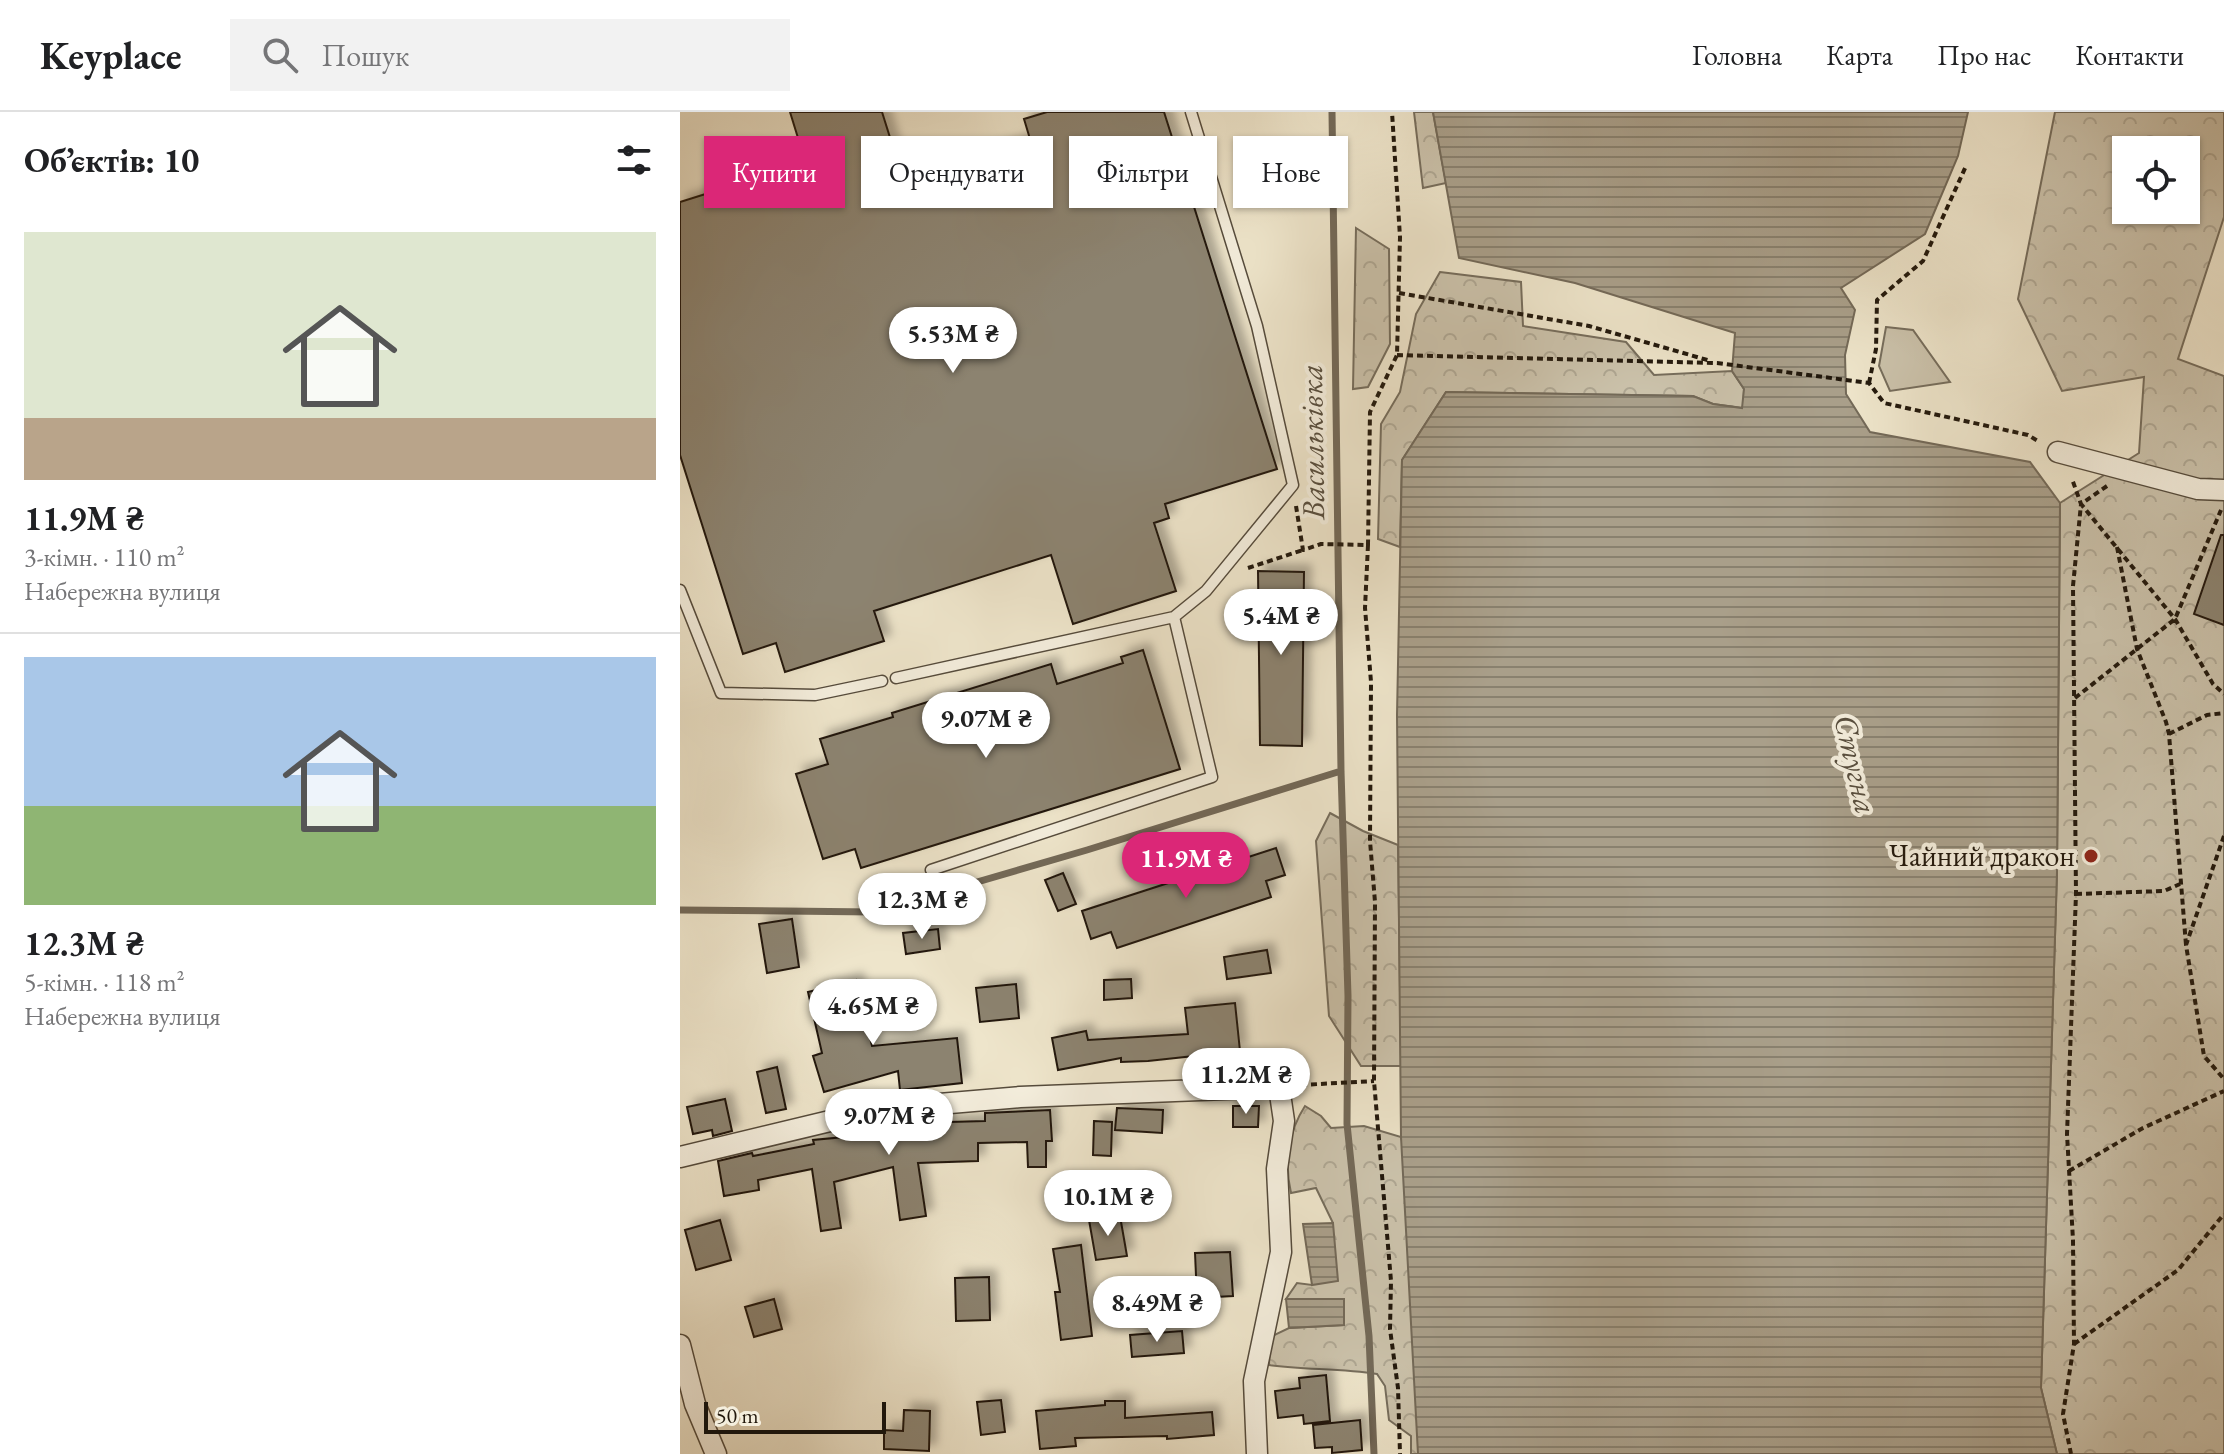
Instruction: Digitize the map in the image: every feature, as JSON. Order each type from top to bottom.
[{"type":"street","points":[[2058,452],[2198,489],[2224,490]]},
{"type":"street","points":[[680,1157],[880,1109],[1020,1097],[1279,1087],[1284,1121],[1277,1169],[1281,1252],[1254,1381],[1257,1454]]},
{"type":"street","points":[[680,1345],[695,1404],[716,1454]]},
{"type":"lane","points":[[896,678],[1174,617],[1206,591],[1293,485],[1257,326],[1191,112]]},
{"type":"lane","points":[[680,590],[721,693],[815,695],[882,681]]},
{"type":"lane","points":[[931,870],[1212,777],[1174,617]]},
{"type":"path","points":[[1392,112],[1400,237],[1397,355],[1370,412],[1365,608],[1371,682],[1374,1081],[1391,1281],[1390,1329],[1398,1388],[1400,1454]]},
{"type":"path","points":[[1869,383],[1876,349],[1877,300],[1923,261],[1966,166]]},
{"type":"path","points":[[1399,293],[1589,326],[1717,363]]},
{"type":"path","points":[[1397,355],[1717,363],[1869,383],[1884,403],[2028,435],[2058,452],[2069,470],[2081,504],[2175,619],[2213,684],[2224,694]]},
{"type":"path","points":[[1293,485],[1303,550]]},
{"type":"path","points":[[2075,698],[2175,619],[2224,502]]},
{"type":"path","points":[[2071,1454],[2063,1414],[2074,1344],[2067,1134],[2076,894],[2073,586],[2081,504]]},
{"type":"path","points":[[1241,572],[1321,544],[1368,545]]},
{"type":"path","points":[[2117,547],[2137,649],[2169,734],[2186,945],[2204,1056],[2224,1079]]},
{"type":"path","points":[[2169,734],[2207,715],[2224,713]]},
{"type":"path","points":[[2186,945],[2224,836]]},
{"type":"path","points":[[2076,894],[2164,891],[2180,884]]},
{"type":"path","points":[[1279,1087],[1374,1081]]},
{"type":"path","points":[[2069,1171],[2143,1128],[2224,1091]]},
{"type":"path","points":[[2074,1344],[2178,1270],[2224,1214]]},
{"type":"green space","points":[[1414,112],[1433,112],[1446,183],[1423,188]]},
{"type":"green space","points":[[2055,112],[2224,112],[2224,217],[2178,359],[2224,376],[2224,1454],[2057,1454],[2041,1388],[2057,872],[2060,503],[2139,453],[2144,377],[2062,391],[2018,299]]},
{"type":"green space","points":[[1356,228],[1389,249],[1390,344],[1368,387],[1353,389]]},
{"type":"green space","points":[[1440,272],[1521,282],[1523,326],[1626,342],[1654,375],[1732,371],[1744,389],[1743,408],[1713,404],[1693,396],[1446,392],[1402,460],[1400,547],[1378,539],[1381,424],[1400,392],[1416,314]]},
{"type":"green space","points":[[1886,327],[1913,330],[1950,382],[1890,391],[1879,366]]},
{"type":"green space","points":[[1330,813],[1398,845],[1401,1066],[1361,1066],[1329,1016],[1316,841]]},
{"type":"green space","points":[[1305,1106],[1321,1116],[1331,1128],[1364,1126],[1401,1137],[1439,1290],[1447,1454],[1411,1454],[1411,1436],[1389,1420],[1385,1386],[1377,1374],[1269,1365],[1270,1337],[1289,1328],[1344,1325],[1344,1299],[1286,1299],[1297,1283],[1312,1285],[1333,1223],[1316,1188],[1291,1193],[1289,1148]]},
{"type":"water","name":"Стугна","points":[[1433,112],[1968,112],[1958,156],[1925,234],[1841,288],[1855,310],[1845,355],[1846,394],[1870,432],[2030,462],[2060,503],[2057,872],[2041,1388],[2057,1454],[1418,1454],[1401,1137],[1397,715],[1402,460],[1446,392],[1693,396],[1713,404],[1742,408],[1744,389],[1732,371],[1735,333],[1575,283],[1459,258]]},
{"type":"water","points":[[1333,1223],[1338,1281],[1312,1285],[1303,1224]]},
{"type":"water","points":[[1286,1299],[1344,1299],[1344,1325],[1289,1328]]},
{"type":"building","points":[[790,112],[882,112],[890,136],[861,136],[861,208],[1053,208],[1053,136],[1029,136],[1024,119],[1047,112],[1164,112],[1172,136],[1069,136],[1069,208],[1194,208],[1277,469],[1165,504],[1169,518],[1154,523],[1176,591],[1073,624],[1051,555],[874,611],[884,641],[785,672],[776,643],[743,654],[680,455],[680,202],[704,194],[704,208],[845,208],[845,136],[797,136]]},
{"type":"building","points":[[2221,535],[2224,535],[2224,625],[2194,614]]},
{"type":"building","points":[[1258,571],[1304,572],[1302,746],[1260,745]]},
{"type":"building","points":[[1143,650],[1180,769],[861,868],[855,849],[823,859],[796,774],[828,764],[820,739],[893,717],[892,713],[1051,664],[1057,684],[1123,663],[1121,657]]},
{"type":"building","points":[[1276,848],[1285,875],[1266,881],[1271,897],[1117,948],[1111,932],[1091,939],[1082,911]]},
{"type":"building","points":[[1063,873],[1076,904],[1058,911],[1045,880]]},
{"type":"building","points":[[792,919],[799,967],[767,973],[759,924]]},
{"type":"building","points":[[938,929],[940,949],[906,954],[903,933]]},
{"type":"building","points":[[1267,950],[1271,973],[1227,979],[1224,957]]},
{"type":"building","points":[[1131,979],[1132,998],[1104,1000],[1104,980]]},
{"type":"building","points":[[856,980],[872,1046],[957,1038],[962,1083],[900,1090],[898,1071],[824,1092],[813,1056],[822,1053],[808,992]]},
{"type":"building","points":[[1016,984],[1019,1018],[980,1022],[976,988]]},
{"type":"building","points":[[1235,1003],[1240,1051],[1148,1061],[1121,1062],[1121,1058],[1058,1070],[1052,1038],[1086,1031],[1088,1040],[1188,1034],[1185,1008]]},
{"type":"building","points":[[777,1067],[786,1109],[766,1113],[757,1072]]},
{"type":"building","points":[[725,1099],[732,1131],[713,1136],[712,1130],[693,1134],[687,1107]]},
{"type":"building","points":[[1233,1106],[1259,1106],[1258,1127],[1233,1127]]},
{"type":"building","points":[[1117,1108],[1163,1110],[1162,1133],[1115,1130]]},
{"type":"building","points":[[1050,1110],[1052,1141],[1046,1141],[1046,1167],[1028,1167],[1027,1142],[978,1143],[978,1161],[918,1163],[926,1216],[900,1220],[893,1167],[834,1182],[841,1228],[821,1231],[812,1169],[758,1180],[759,1190],[724,1196],[718,1161],[814,1144],[813,1140],[855,1136],[854,1130],[876,1124],[985,1121],[985,1113]]},
{"type":"building","points":[[1094,1121],[1112,1122],[1111,1156],[1093,1155]]},
{"type":"building","points":[[1156,1182],[1157,1214],[1132,1215],[1131,1183]]},
{"type":"building","points":[[1120,1216],[1127,1256],[1096,1260],[1089,1220]]},
{"type":"building","points":[[720,1220],[731,1260],[696,1270],[685,1230]]},
{"type":"building","points":[[1081,1245],[1092,1336],[1061,1340],[1055,1292],[1060,1292],[1053,1249]]},
{"type":"building","points":[[1230,1252],[1233,1296],[1197,1298],[1195,1253]]},
{"type":"building","points":[[989,1277],[990,1320],[956,1321],[955,1278]]},
{"type":"building","points":[[774,1299],[782,1329],[754,1337],[745,1307]]},
{"type":"building","points":[[1182,1331],[1184,1353],[1132,1357],[1130,1335]]},
{"type":"building","points":[[1326,1375],[1330,1421],[1304,1424],[1303,1415],[1278,1418],[1275,1391],[1300,1388],[1299,1378]]},
{"type":"building","points":[[1001,1400],[1005,1432],[981,1435],[977,1402]]},
{"type":"building","points":[[1105,1401],[1125,1401],[1125,1418],[1212,1412],[1214,1435],[1167,1439],[1167,1436],[1075,1438],[1076,1446],[1040,1449],[1036,1411],[1105,1405]]},
{"type":"building","points":[[904,1410],[930,1411],[929,1451],[884,1449],[884,1430],[903,1431]]},
{"type":"building","points":[[1360,1420],[1362,1450],[1332,1453],[1332,1447],[1315,1448],[1313,1425]]},
{"type":"waterway","points":[[1332,112],[1341,771],[1348,996],[1347,1124],[1369,1336],[1374,1454]]},
{"type":"waterway","name":"Васильківка","points":[[680,910],[874,912],[1341,771]]},
{"type":"place","name":"Чайний дракон","points":[[2091,856]]}]
